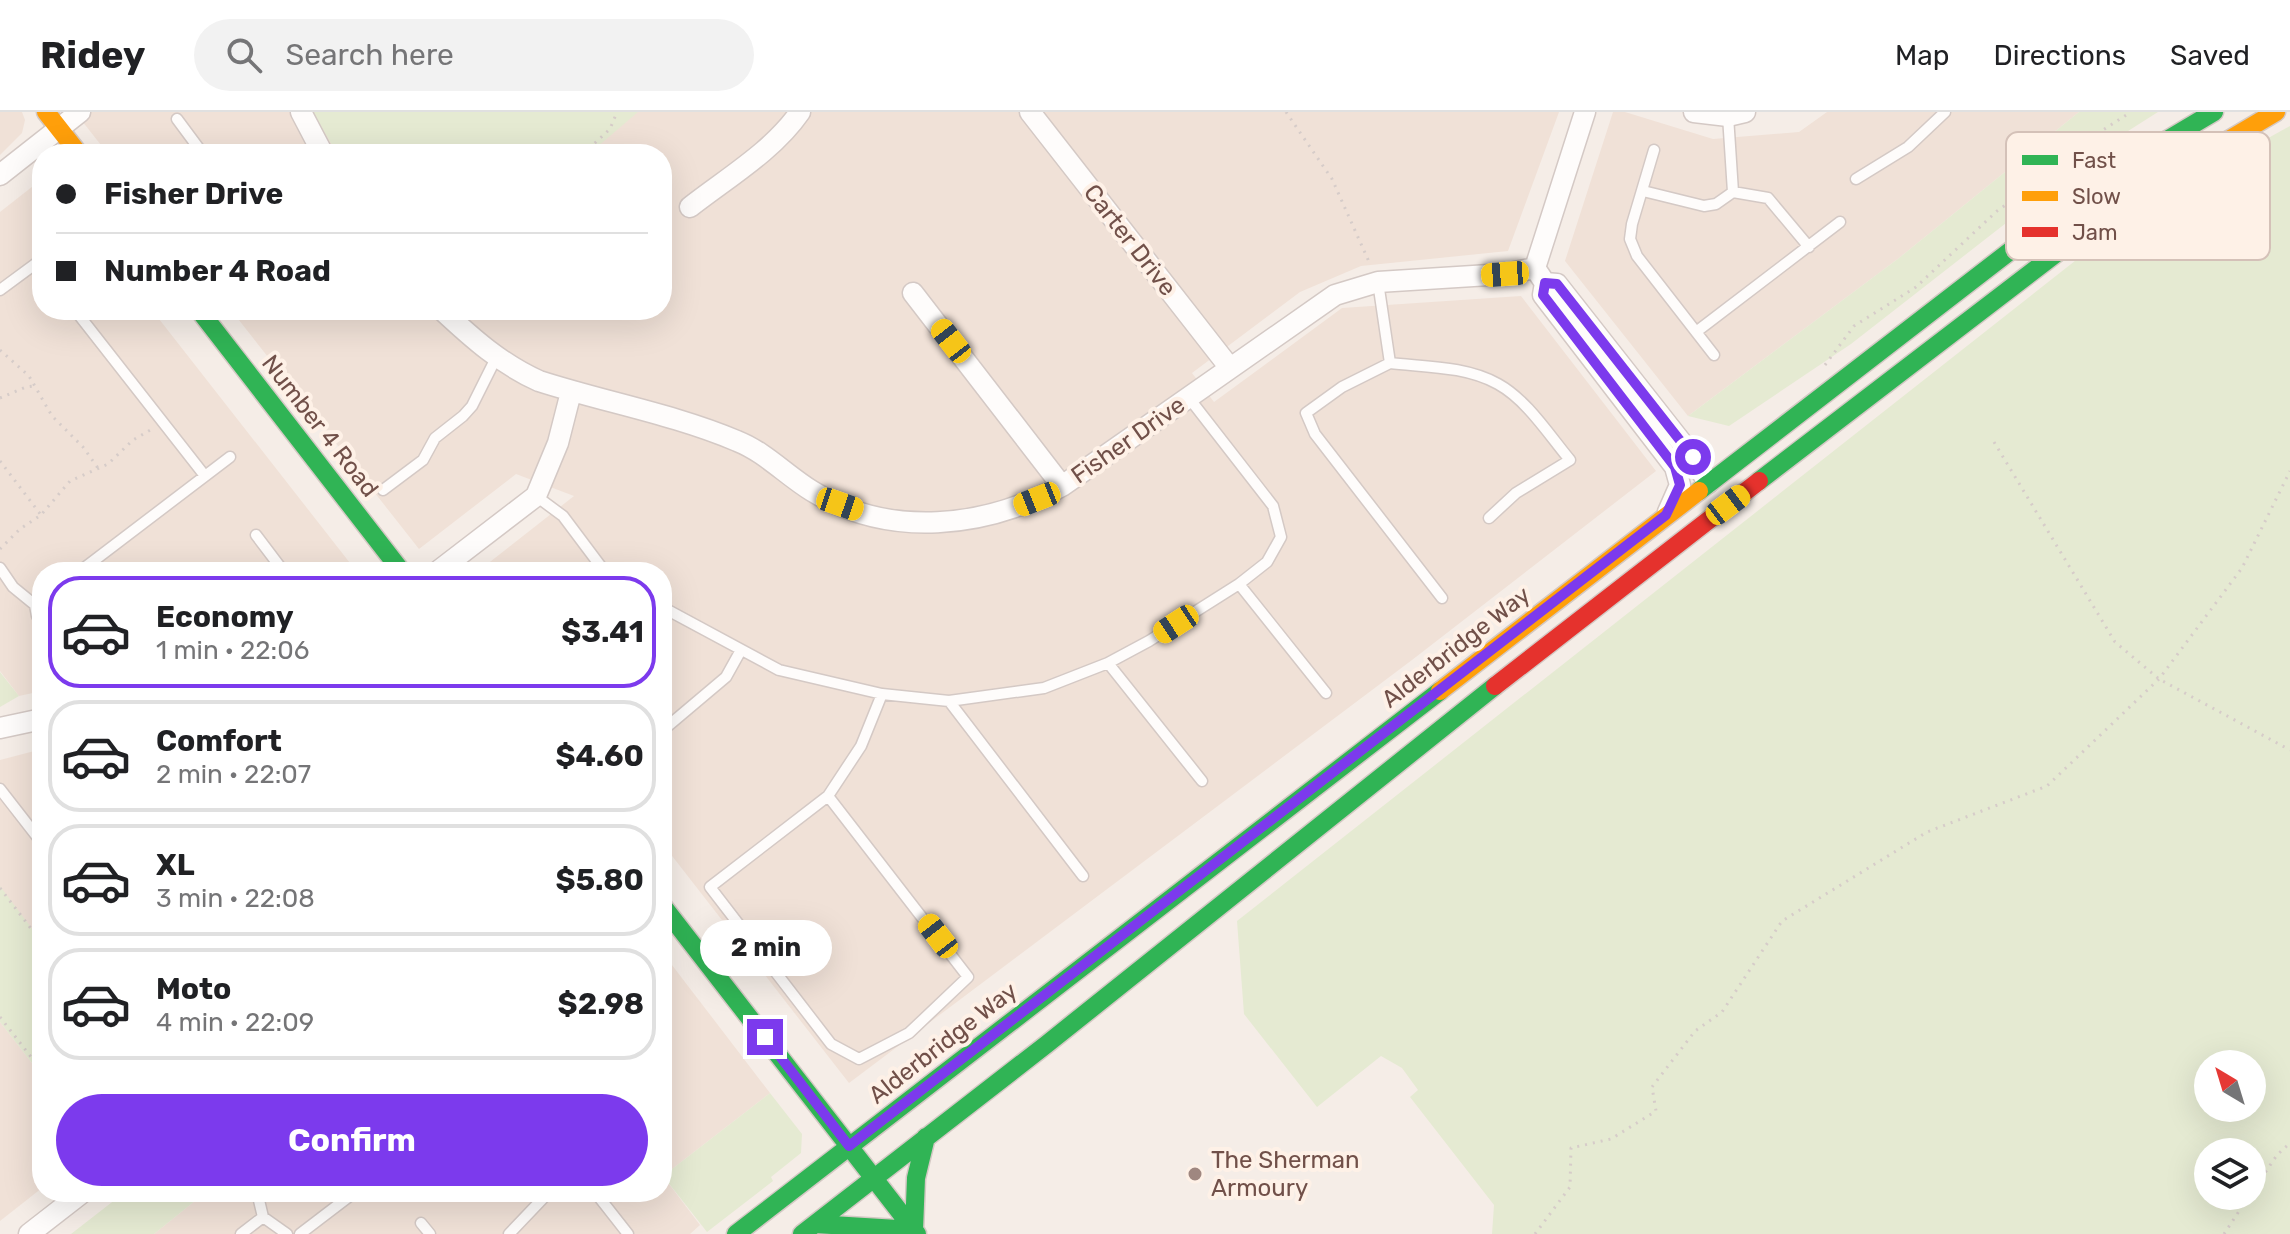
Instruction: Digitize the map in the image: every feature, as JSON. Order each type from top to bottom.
[{"type":"main road","points":[[46,112],[71,144]]},
{"type":"main road","name":"Alderbridge Way","points":[[2180,132],[2214,112]]},
{"type":"main road","points":[[2242,132],[2276,112]]},
{"type":"main road","name":"Alderbridge Way","points":[[736,1234],[2006,254]]},
{"type":"main road","points":[[808,1229],[1047,1044],[1632,578],[2047,260]]},
{"type":"main road","name":"Number 4 Road","points":[[207,320],[394,562]]},
{"type":"main road","points":[[1447,723],[1506,658],[1697,507],[1705,496],[1708,483]]},
{"type":"main road","points":[[672,918],[916,1232]]},
{"type":"main road","points":[[916,1232],[916,1178],[926,1137]]},
{"type":"main road","points":[[808,1229],[916,1232]]},
{"type":"street","points":[[40,144],[80,112]]},
{"type":"street","points":[[301,112],[315,144]]},
{"type":"street","points":[[690,207],[773,142],[800,112]]},
{"type":"street","name":"Carter Drive","points":[[1030,112],[1230,368]]},
{"type":"street","points":[[1585,112],[1540,275],[1543,295],[1675,467],[1680,485],[1666,515]]},
{"type":"street","points":[[1694,112],[1736,114]]},
{"type":"street","points":[[0,175],[32,150]]},
{"type":"street","name":"Fisher Drive","points":[[453,320],[513,370],[571,392],[711,431],[756,451],[813,492],[872,515],[900,521],[941,522],[985,517],[1037,499],[1062,486],[1335,295],[1378,282],[1505,274],[1540,275]]},
{"type":"street","points":[[1540,275],[1557,284],[1693,457],[1708,483]]},
{"type":"street","points":[[913,293],[1062,486]]},
{"type":"street","points":[[450,562],[536,496],[558,443],[571,392]]},
{"type":"street","points":[[0,728],[32,721]]},
{"type":"street","points":[[29,1234],[70,1202]]},
{"type":"lane","points":[[1856,179],[1908,147],[1945,112]]},
{"type":"lane","points":[[1733,192],[1736,114]]},
{"type":"lane","points":[[177,119],[196,144]]},
{"type":"lane","points":[[1654,150],[1630,239],[1637,256],[1714,355]]},
{"type":"lane","points":[[1643,191],[1704,206],[1716,204],[1733,192],[1768,198],[1809,247]]},
{"type":"lane","points":[[1696,332],[1840,222]]},
{"type":"lane","points":[[0,290],[32,269]]},
{"type":"lane","points":[[1378,282],[1390,363]]},
{"type":"lane","points":[[83,320],[205,476]]},
{"type":"lane","points":[[383,490],[423,460],[435,438],[472,406],[496,358]]},
{"type":"lane","points":[[1442,598],[1321,441],[1306,413],[1342,387],[1390,363],[1473,373],[1500,384],[1526,407],[1570,460],[1516,493],[1489,518]]},
{"type":"lane","points":[[672,612],[779,670],[882,694],[949,701],[1044,688],[1108,663],[1239,584],[1267,562],[1281,537],[1273,506],[1189,398]]},
{"type":"lane","points":[[92,562],[230,457]]},
{"type":"lane","points":[[536,496],[563,516],[598,562]]},
{"type":"lane","points":[[256,535],[276,562]]},
{"type":"lane","points":[[0,568],[13,587],[32,598]]},
{"type":"lane","points":[[1239,584],[1326,693]]},
{"type":"lane","points":[[672,723],[726,677],[741,650]]},
{"type":"lane","points":[[1108,663],[1202,781]]},
{"type":"lane","points":[[828,796],[968,977],[909,1033],[859,1059],[831,1044],[710,887],[828,796],[861,746],[882,694]]},
{"type":"lane","points":[[949,701],[1083,876]]},
{"type":"lane","points":[[0,789],[32,828]]},
{"type":"lane","points":[[259,1202],[263,1217],[287,1234]]},
{"type":"lane","points":[[300,1234],[342,1202]]},
{"type":"lane","points":[[509,1234],[539,1202]]},
{"type":"lane","points":[[603,1202],[628,1234]]},
{"type":"lane","points":[[241,1234],[263,1217]]},
{"type":"lane","points":[[421,1223],[430,1234]]},
{"type":"path","points":[[594,144],[610,129],[617,112]]},
{"type":"path","points":[[1286,112],[1332,179],[1378,282]]},
{"type":"path","points":[[2100,132],[2131,112]]},
{"type":"path","points":[[1824,366],[1854,326],[1916,287],[2006,205]]},
{"type":"path","points":[[0,350],[29,376],[60,426],[83,447],[98,468]]},
{"type":"path","points":[[0,398],[34,386]]},
{"type":"path","points":[[0,549],[20,529],[41,515],[70,481],[114,459],[145,432],[163,425]]},
{"type":"path","points":[[1994,442],[2115,642],[2159,679],[2290,750]]},
{"type":"path","points":[[0,461],[41,515]]},
{"type":"path","points":[[1535,1234],[1570,1187],[1571,1148],[1611,1139],[1656,1111],[1652,1087],[1695,1031],[1722,1012],[1782,921],[1927,832],[2047,786],[2159,679],[2242,568],[2290,471]]},
{"type":"path","points":[[0,888],[32,930]]},
{"type":"path","points":[[0,1017],[32,1058]]},
{"type":"path","points":[[2266,1172],[2290,1143]]},
{"type":"path","points":[[2224,1234],[2240,1210]]},
{"type":"shaded area","points":[[0,112],[22,112],[25,120],[22,133],[0,155]]},
{"type":"shaded area","points":[[75,112],[1559,112],[1508,251],[1361,266],[1300,292],[1192,373],[1214,402],[1342,308],[1521,296],[1656,471],[1412,660],[849,1083],[672,856],[672,562],[490,562],[574,496],[516,474],[419,549],[239,320],[672,320],[672,144],[100,144]]},
{"type":"shaded area","points":[[1613,112],[1625,112],[1713,139],[1799,132],[1827,112],[2079,112],[2054,132],[2006,132],[2006,171],[1899,258],[1688,416],[1565,261]]},
{"type":"shaded area","points":[[32,187],[32,320],[160,320],[349,562],[32,562],[32,693],[19,696],[0,671],[0,212]]},
{"type":"shaded area","points":[[32,752],[32,933],[0,891],[0,760]]},
{"type":"shaded area","points":[[672,965],[770,1093],[672,1169]]},
{"type":"shaded area","points":[[0,1022],[32,1063],[32,1196],[0,1221]]},
{"type":"shaded area","points":[[672,1188],[700,1225],[690,1234],[154,1234],[194,1202],[672,1202]]},
{"type":"green space","points":[[313,112],[638,112],[601,144],[331,144]]},
{"type":"green space","points":[[2079,112],[2158,112],[2126,132],[2054,132]]},
{"type":"green space","points":[[2290,126],[2290,1234],[1492,1234],[1494,1205],[1410,1097],[1418,1090],[1402,1068],[1381,1056],[1317,1107],[1244,1014],[1237,921],[2076,260],[2270,260],[2270,137]]},
{"type":"green space","points":[[2006,171],[2006,223],[1851,344],[1729,426],[1688,416],[1899,258]]},
{"type":"green space","points":[[0,672],[19,696],[0,707]]},
{"type":"green space","points":[[0,886],[32,929],[32,1063],[0,1022]]},
{"type":"green space","points":[[770,1093],[802,1134],[801,1153],[771,1177],[773,1181],[707,1232],[672,1187],[672,1169]]},
{"type":"green space","points":[[112,1202],[194,1202],[154,1234],[71,1234]]},
{"type":"traffic: fast","points":[[2180,132],[2214,112]]},
{"type":"traffic: fast","points":[[1699,491],[2006,254]]},
{"type":"traffic: fast","points":[[1759,481],[2048,260]]},
{"type":"traffic: fast","points":[[207,320],[394,562]]},
{"type":"traffic: fast","points":[[802,1234],[1047,1044],[1495,686]]},
{"type":"traffic: fast","points":[[736,1234],[1440,691]]},
{"type":"traffic: fast","points":[[672,918],[917,1234]]},
{"type":"traffic: fast","points":[[914,1230],[916,1178],[926,1137]]},
{"type":"traffic: fast","points":[[815,1224],[914,1230]]},
{"type":"traffic: slow","points":[[46,112],[71,144]]},
{"type":"traffic: slow","points":[[2242,132],[2276,112]]},
{"type":"traffic: slow","points":[[1440,691],[1699,491]]},
{"type":"traffic: jam","points":[[1495,686],[1759,481]]},
{"type":"place","name":"The Sherman Armoury","points":[[1195,1174]]},
{"type":"route","points":[[765,1037],[849,1146],[1666,515],[1680,485],[1680,477],[1672,461],[1543,295],[1545,283],[1557,284],[1693,457]]}]
